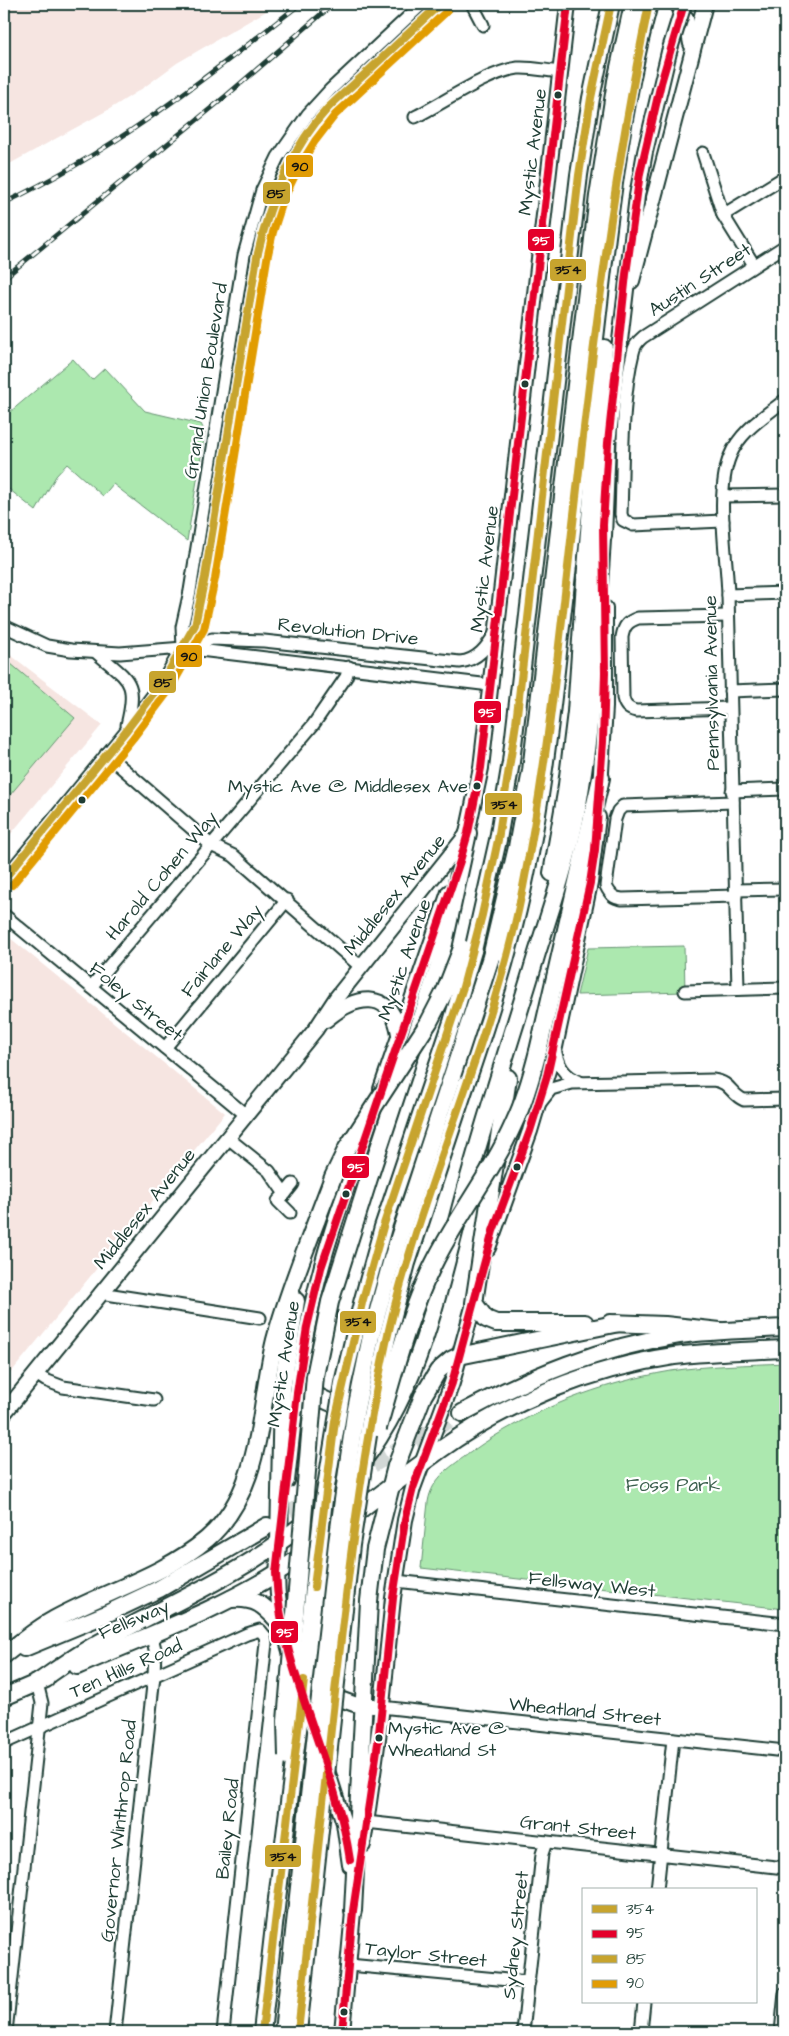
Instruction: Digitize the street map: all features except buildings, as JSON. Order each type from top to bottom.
[{"type":"highway","points":[[283,2032],[337,1543],[355,1414],[371,1336],[392,1259],[523,887],[544,772],[599,303],[640,6]]},
{"type":"highway","points":[[298,2032],[351,1544],[370,1416],[397,1300],[419,1226],[484,1032],[531,770],[598,196],[616,81],[640,6]]},
{"type":"highway","points":[[262,2032],[324,1500],[343,1383],[383,1227],[450,1029],[468,950],[490,878],[505,799],[516,723],[579,175],[591,98],[610,11]]},
{"type":"highway","points":[[539,949],[566,793],[576,712],[618,167]]},
{"type":"highway","points":[[37,1683],[93,1646],[224,1578],[279,1543],[316,1513],[354,1473],[376,1442],[402,1398],[413,1374],[429,1325],[469,1177],[568,851],[580,794],[589,718],[604,525]]},
{"type":"highway","points":[[358,1494],[398,1359],[418,1300],[441,1250],[496,1158],[528,1090],[601,778]]},
{"type":"highway","points":[[289,1803],[286,1721],[314,1376],[332,1294],[435,979],[468,833]]},
{"type":"highway","points":[[4,1656],[52,1620],[131,1584],[180,1558],[206,1540],[226,1519],[240,1496],[251,1470],[270,1363],[280,1321],[333,1177],[347,1148],[429,1022],[468,950]]},
{"type":"highway","points":[[516,1022],[474,1303],[486,1319],[496,1323],[619,1323],[665,1325],[720,1331]]},
{"type":"highway","points":[[279,1543],[280,1435],[284,1371],[299,1289],[317,1219]]},
{"type":"highway","points":[[353,1911],[363,1705],[372,1573],[390,1487],[404,1442],[430,1382],[443,1366],[459,1356],[619,1323]]},
{"type":"highway","points":[[462,1413],[524,1381],[590,1356],[658,1339],[720,1331],[785,1328]]},
{"type":"highway","name":"Fellsway","points":[[4,1697],[229,1599],[276,1574],[390,1487],[469,1431],[546,1392],[592,1376],[674,1356],[712,1352],[785,1349]]},
{"type":"highway","points":[[299,1376],[306,1388],[316,1396],[349,1408],[385,1409],[402,1398]]},
{"type":"highway","name":"Fellsway","points":[[4,1656],[158,1589],[267,1526]]},
{"type":"highway","points":[[229,1599],[246,1599],[258,1602],[282,1625]]},
{"type":"main road","name":"Mystic Avenue","points":[[353,1911],[349,1856],[344,1823],[282,1625],[277,1598],[276,1574],[279,1543],[299,1376],[321,1268],[468,833],[480,768],[497,630],[568,4]]},
{"type":"main road","points":[[564,29],[576,4]]},
{"type":"main road","points":[[676,4],[686,18],[692,55]]},
{"type":"main road","name":"Mystic Avenue","points":[[342,2032],[353,1911],[382,1707],[396,1581],[409,1504],[452,1383],[493,1230],[538,1105],[554,1046],[590,883],[595,850],[601,778],[605,673],[604,525],[608,443],[621,318],[640,173],[669,52],[684,4]]},
{"type":"main road","points":[[621,318],[637,265],[705,4]]},
{"type":"main road","name":"Middlesex Avenue","points":[[4,1413],[316,1029],[337,997],[468,833]]},
{"type":"main road","name":"Middlesex Avenue","points":[[316,1029],[343,1007],[364,1000],[373,1001],[390,1012],[395,1020],[399,1034]]},
{"type":"main road","points":[[294,1666],[308,1682],[324,1693],[342,1701],[382,1707]]},
{"type":"street","name":"Grand Union Boulevard","points":[[183,648],[182,627],[190,590],[248,237],[262,190],[278,157],[296,128],[330,90],[422,4]]},
{"type":"street","name":"Grand Union Boulevard","points":[[4,879],[125,732],[157,689],[195,626],[204,585],[263,229],[275,194],[291,160],[307,135],[341,96],[440,4]]},
{"type":"street","points":[[472,4],[483,25]]},
{"type":"street","points":[[415,117],[506,71],[530,68],[561,72]]},
{"type":"street","points":[[296,128],[307,135]]},
{"type":"street","points":[[703,153],[723,215],[754,265]]},
{"type":"street","points":[[723,215],[785,177]]},
{"type":"street","name":"Austin Street","points":[[723,521],[632,525],[623,520],[621,514],[626,400],[635,346],[643,337],[785,246]]},
{"type":"street","name":"Pennsylvania Avenue","points":[[738,989],[728,595],[723,496],[725,474],[730,456],[740,439],[785,400]]},
{"type":"street","points":[[723,496],[785,495]]},
{"type":"street","points":[[728,595],[785,593]]},
{"type":"street","points":[[728,616],[638,618],[629,621],[624,627],[622,637],[622,665],[623,698],[624,704],[629,709],[636,711],[730,708]]},
{"type":"street","name":"Revolution Drive","points":[[4,626],[47,646],[120,653],[183,648],[490,685]]},
{"type":"street","name":"Revolution Drive","points":[[183,648],[212,639],[264,641],[460,662],[468,661],[480,654],[497,630]]},
{"type":"street","points":[[97,652],[129,681],[133,699],[125,732]]},
{"type":"street","name":"Harold Cohen Way","points":[[91,987],[313,725],[346,677],[349,667]]},
{"type":"street","points":[[730,691],[785,689]]},
{"type":"street","points":[[106,754],[211,845],[234,856],[287,900],[361,967]]},
{"type":"street","points":[[785,789],[623,806],[618,811],[615,819],[606,886],[614,898],[785,889]]},
{"type":"street","name":"Fairlane Way","points":[[165,1048],[287,900]]},
{"type":"street","name":"Foley Street","points":[[4,915],[246,1115]]},
{"type":"street","points":[[685,991],[785,988]]},
{"type":"street","points":[[554,1046],[560,1067],[573,1080],[584,1083]]},
{"type":"street","points":[[538,1105],[551,1089],[584,1083],[722,1081],[744,1100],[785,1099]]},
{"type":"street","points":[[228,1138],[268,1171],[285,1194]]},
{"type":"street","points":[[290,1214],[278,1201],[293,1184]]},
{"type":"street","points":[[100,1293],[260,1318]]},
{"type":"street","points":[[36,1374],[45,1380],[63,1387],[154,1400]]},
{"type":"street","name":"Fellsway West","points":[[396,1581],[785,1624]]},
{"type":"street","name":"Ten Hills Road","points":[[4,1742],[248,1634],[262,1631]]},
{"type":"street","name":"Bailey Road","points":[[222,2032],[266,1643],[262,1631]]},
{"type":"street","name":"Governor Winthrop Road","points":[[114,2032],[154,1676],[155,1646],[151,1634]]},
{"type":"street","points":[[6,2032],[40,1726],[42,1697],[37,1683]]},
{"type":"street","name":"Wheatland Street","points":[[382,1707],[785,1752]]},
{"type":"street","points":[[657,1888],[673,1739]]},
{"type":"street","name":"Grant Street","points":[[366,1822],[785,1868]]},
{"type":"street","name":"Sydney Street","points":[[523,2032],[542,1854],[546,1842]]},
{"type":"street","name":"Taylor Street","points":[[349,1965],[529,1982]]},
{"type":"street","points":[[781,2032],[785,1993]]},
{"type":"street","points":[[641,2032],[644,2004]]},
{"type":"shaded area","points":[[4,4],[274,4],[275,6],[177,63],[143,88],[108,110],[4,167]]},
{"type":"shaded area","points":[[4,650],[102,725],[4,842]]},
{"type":"shaded area","points":[[4,933],[225,1113],[4,1381]]},
{"type":"green space","points":[[73,359],[92,380],[105,368],[145,411],[201,424],[205,432],[187,541],[113,484],[103,496],[67,464],[56,476],[36,511],[4,485],[4,417]]},
{"type":"green space","points":[[4,658],[75,718],[4,802]]},
{"type":"green space","points":[[684,946],[685,992],[577,995],[588,948]]},
{"type":"green space","name":"Foss Park","points":[[785,1363],[785,1609],[421,1568],[428,1502],[430,1493],[438,1479],[457,1462],[517,1423],[566,1400],[645,1376],[700,1368]]},
{"type":"tunnel","points":[[269,1525],[462,1413]]},
{"type":"railway","points":[[4,203],[45,182],[121,137],[229,60],[300,4]]},
{"type":"railway","points":[[4,278],[226,96],[333,4]]},
{"type":"transit line","name":"85","points":[[4,879],[125,732],[162,683],[195,625],[205,577],[257,257],[275,197],[292,159],[328,108],[440,4]]},
{"type":"transit line","name":"95","points":[[350,1860],[333,1788],[297,1681],[280,1609],[276,1573],[297,1393],[307,1327],[321,1268],[460,861],[468,833],[481,768],[568,4]]},
{"type":"transit line","name":"354","points":[[314,1587],[335,1421],[362,1303],[383,1227],[463,987],[482,915],[498,840],[516,723],[579,175],[591,98],[611,4]]},
{"type":"transit line","name":"354","points":[[298,2032],[345,1604],[369,1430],[386,1343],[400,1285],[494,1002],[510,945],[523,887],[540,792],[553,697],[606,254],[625,129],[649,4]]},
{"type":"transit line","name":"95","points":[[342,2032],[353,1911],[378,1743],[393,1598],[405,1520],[413,1488],[452,1383],[493,1231],[530,1131],[547,1076],[590,883],[595,850],[603,742],[605,673],[603,525],[608,443],[626,274],[640,173],[661,83],[684,4]]},
{"type":"transit line","name":"90","points":[[12,885],[133,738],[170,689],[204,629],[215,579],[267,259],[284,198],[300,165],[335,115],[447,11]]},
{"type":"transit line","name":"354","points":[[262,2032],[304,1680]]},
{"type":"place","name":"Mystic Ave @ Middlesex Ave","points":[[477,786]]},
{"type":"place","name":"Mystic Ave @ Wheatland St","points":[[379,1738]]}]
